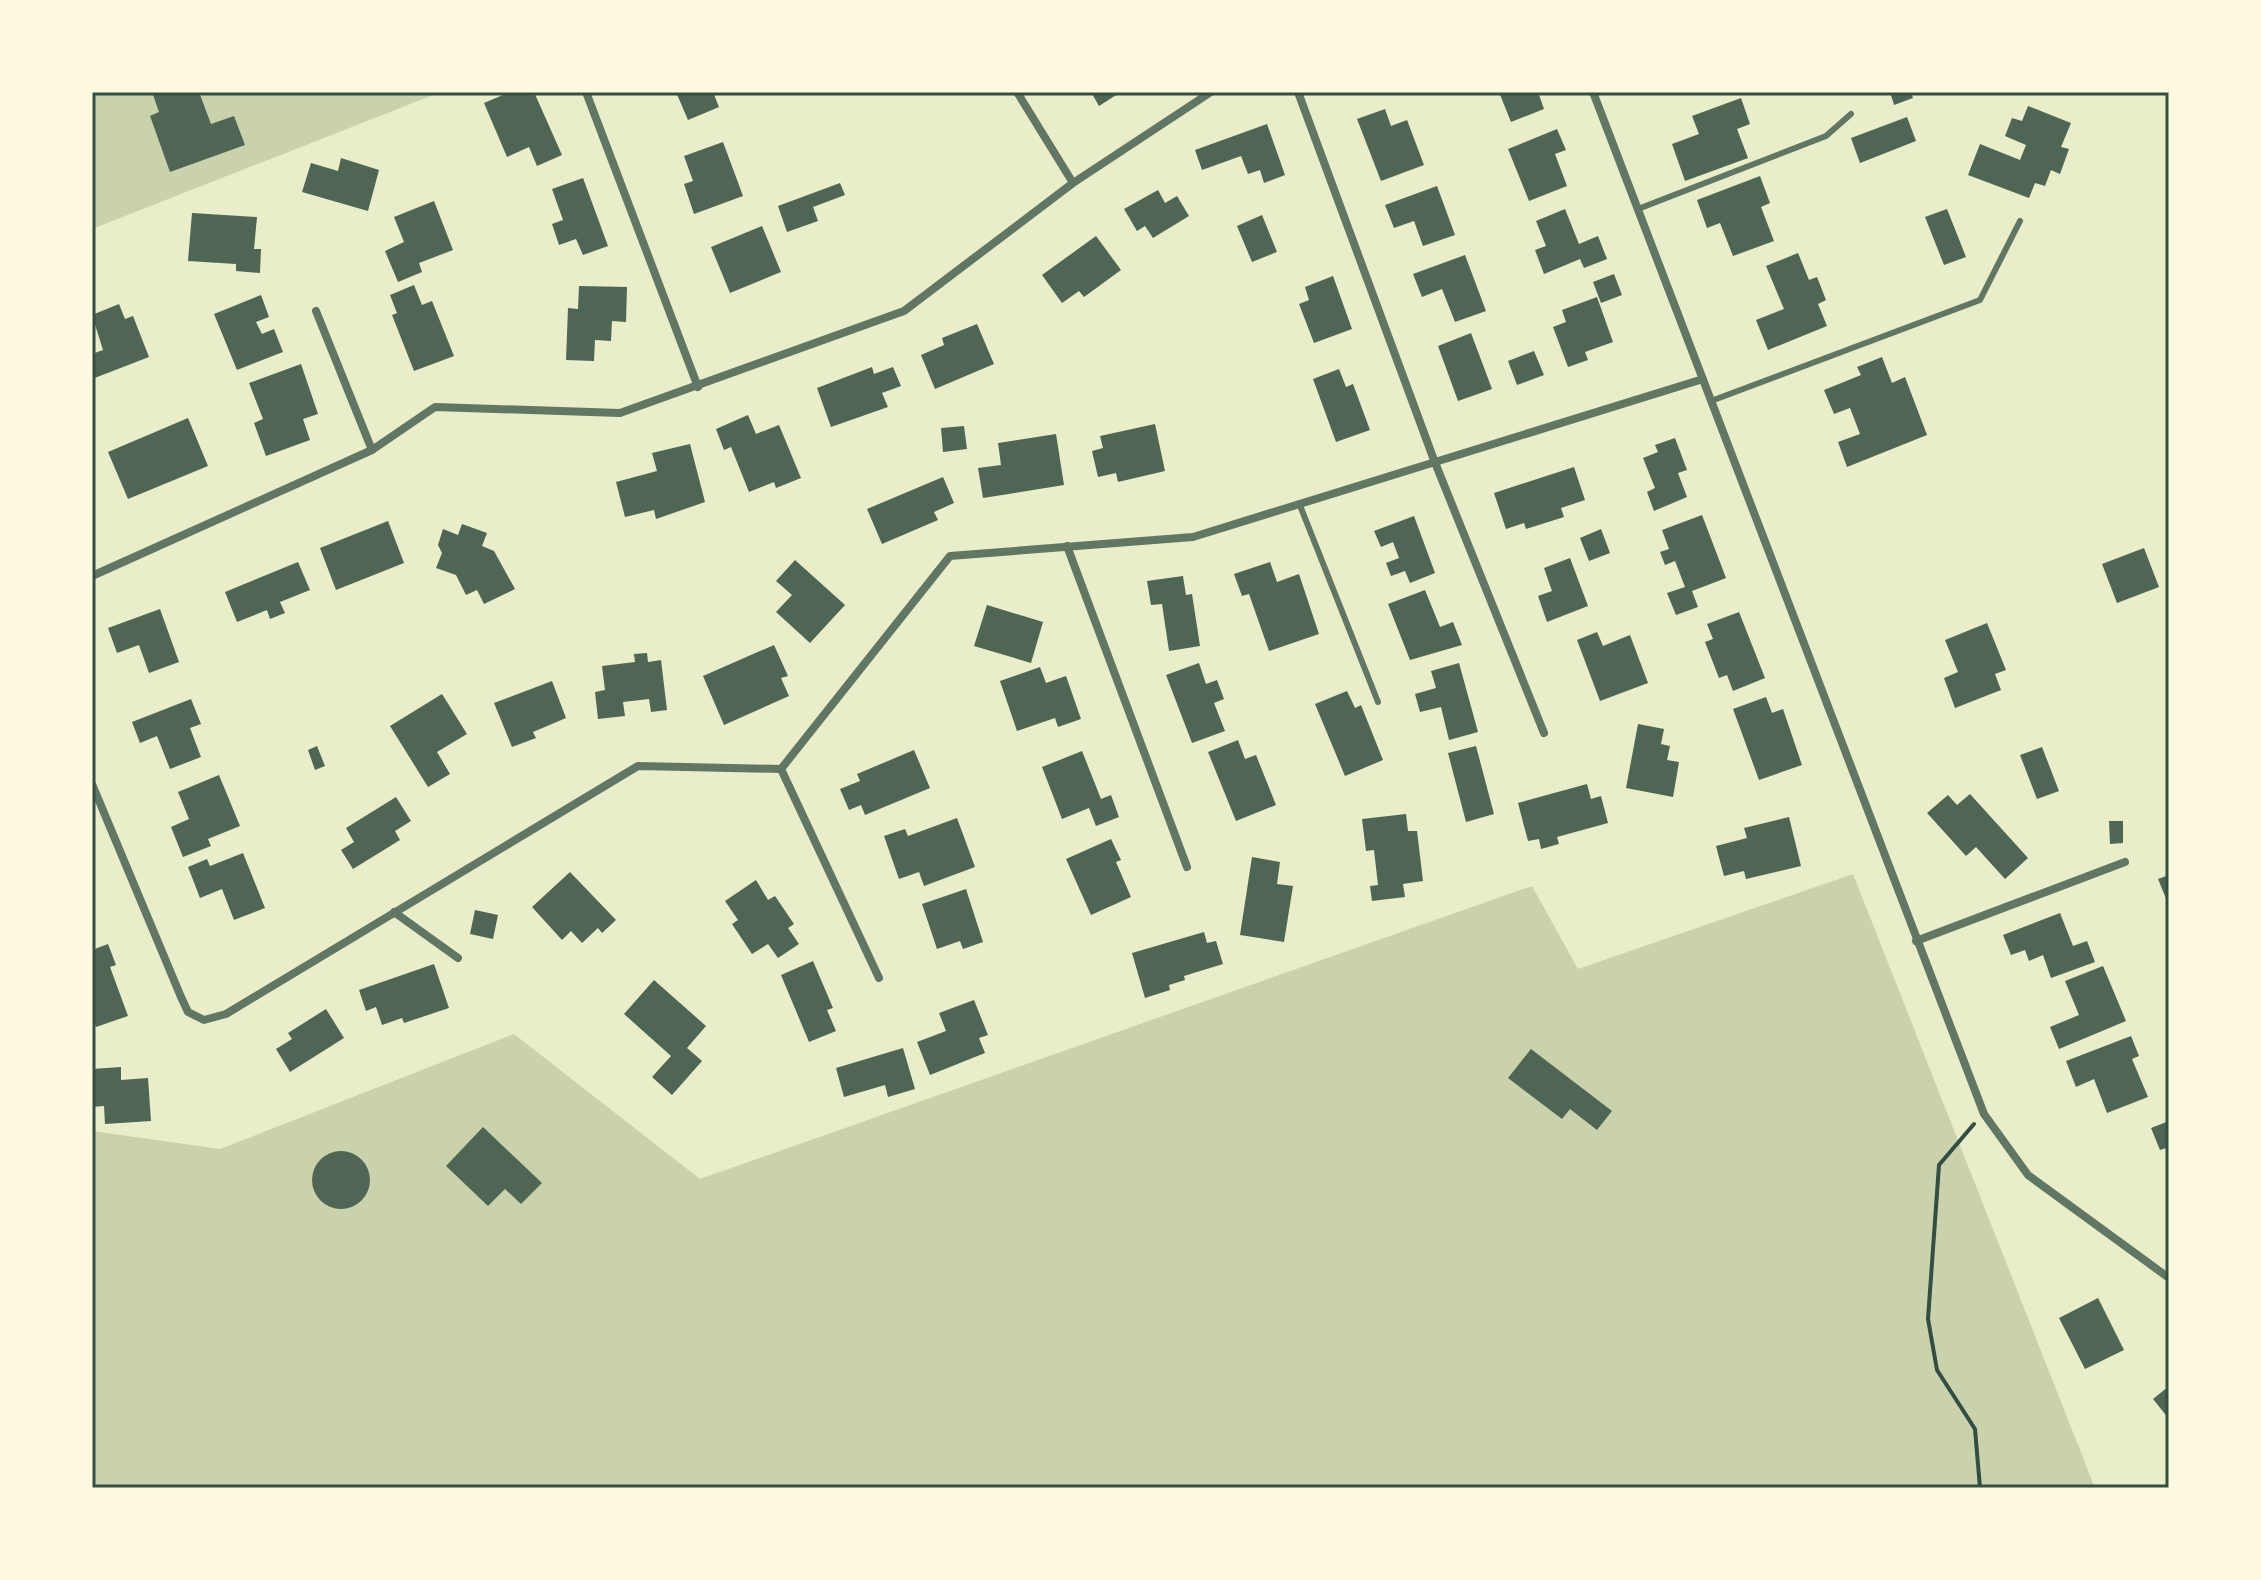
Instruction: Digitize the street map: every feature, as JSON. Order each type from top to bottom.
[{"type":"street","points":[[586,92],[698,387]]},
{"type":"street","points":[[1017,92],[1073,183]]},
{"type":"street","points":[[92,576],[372,450],[435,407],[620,413],[904,311],[1073,183],[1211,92]]},
{"type":"street","points":[[1298,92],[1434,460],[1544,733]]},
{"type":"street","points":[[1593,92],[1984,1114],[2028,1175],[2169,1278]]},
{"type":"street","points":[[316,311],[372,450]]},
{"type":"street","points":[[781,769],[950,556],[1193,537],[1703,379]]},
{"type":"street","points":[[1067,546],[1187,867]]},
{"type":"street","points":[[92,784],[188,1012],[204,1020],[226,1014],[638,766],[781,769]]},
{"type":"street","points":[[781,769],[879,978]]},
{"type":"street","points":[[1916,941],[2125,862]]},
{"type":"street","points":[[394,912],[458,958]]},
{"type":"lane","points":[[1638,209],[1826,136],[1851,114]]},
{"type":"lane","points":[[1711,401],[1980,300],[2020,221]]},
{"type":"lane","points":[[1299,503],[1378,702]]},
{"type":"path","points":[[1980,1488],[1975,1429],[1937,1370],[1928,1319],[1939,1165],[1984,1114]]},
{"type":"green space","points":[[92,92],[441,92],[92,229]]},
{"type":"green space","points":[[1853,874],[2095,1488],[92,1488],[92,1131],[220,1149],[514,1034],[700,1179],[1532,886],[1578,969]]},
{"type":"building","points":[[152,92],[199,92],[211,124],[234,116],[245,145],[170,172],[150,116],[159,112]]},
{"type":"building","points":[[510,92],[534,92],[562,155],[537,166],[529,147],[507,157],[484,103]]},
{"type":"building","points":[[676,92],[713,92],[719,107],[688,120]]},
{"type":"building","points":[[1091,92],[1121,92],[1099,106]]},
{"type":"building","points":[[1499,92],[1538,92],[1544,109],[1511,122]]},
{"type":"building","points":[[1890,92],[1911,92],[1913,98],[1894,105]]},
{"type":"building","points":[[1741,98],[1750,124],[1737,129],[1748,158],[1685,181],[1672,144],[1699,134],[1692,116]]},
{"type":"building","points":[[2028,106],[2071,123],[2061,147],[2069,149],[2060,174],[2051,170],[2045,186],[2035,183],[2029,198],[1968,175],[1980,144],[2020,160],[2026,145],[2005,136],[2012,118],[2022,121]]},
{"type":"building","points":[[1385,109],[1391,126],[1407,120],[1424,165],[1381,181],[1357,119]]},
{"type":"building","points":[[1907,117],[1916,141],[1860,163],[1851,138]]},
{"type":"building","points":[[1267,124],[1285,175],[1264,183],[1260,170],[1248,174],[1241,156],[1202,170],[1195,150]]},
{"type":"building","points":[[1557,129],[1566,150],[1555,154],[1567,186],[1529,201],[1508,149]]},
{"type":"building","points":[[723,142],[743,196],[694,214],[684,184],[693,181],[684,156]]},
{"type":"building","points":[[341,158],[379,170],[368,211],[302,192],[311,163],[338,171]]},
{"type":"building","points":[[1760,176],[1770,203],[1761,207],[1774,241],[1733,256],[1720,223],[1707,228],[1697,200]]},
{"type":"building","points":[[583,178],[608,246],[583,255],[576,239],[559,245],[552,224],[563,220],[552,189]]},
{"type":"building","points":[[840,183],[845,195],[813,207],[818,221],[787,232],[778,206]]},
{"type":"building","points":[[1437,186],[1455,235],[1423,246],[1414,221],[1394,228],[1385,205]]},
{"type":"building","points":[[1158,190],[1165,203],[1177,196],[1189,216],[1153,238],[1145,226],[1137,231],[1124,209]]},
{"type":"building","points":[[434,201],[453,250],[419,263],[422,272],[398,282],[385,251],[404,242],[394,217]]},
{"type":"building","points":[[1565,209],[1579,244],[1598,236],[1607,259],[1584,268],[1580,259],[1544,274],[1535,250],[1546,246],[1536,221]]},
{"type":"building","points":[[1947,209],[1966,257],[1944,265],[1925,217]]},
{"type":"building","points":[[192,213],[257,217],[254,249],[261,249],[260,273],[236,271],[236,264],[188,261]]},
{"type":"building","points":[[1262,215],[1277,252],[1252,262],[1237,226]]},
{"type":"building","points":[[762,226],[781,272],[730,293],[711,247]]},
{"type":"building","points":[[1096,236],[1121,270],[1084,297],[1079,291],[1062,303],[1042,275]]},
{"type":"building","points":[[1798,253],[1809,280],[1817,277],[1826,300],[1818,304],[1827,326],[1768,350],[1756,320],[1784,309],[1766,266]]},
{"type":"building","points":[[1465,255],[1486,311],[1455,322],[1442,289],[1422,297],[1413,274]]},
{"type":"building","points":[[1614,274],[1622,295],[1601,303],[1593,282]]},
{"type":"building","points":[[1333,276],[1352,329],[1314,343],[1299,304],[1309,300],[1305,287]]},
{"type":"building","points":[[414,285],[422,305],[432,301],[454,356],[414,371],[392,315],[397,313],[390,295]]},
{"type":"building","points":[[579,286],[627,287],[626,322],[612,321],[611,341],[595,340],[594,361],[566,360],[568,308],[578,309]]},
{"type":"building","points":[[261,295],[269,317],[256,322],[262,334],[274,329],[283,352],[237,370],[214,314]]},
{"type":"building","points":[[1597,297],[1613,342],[1585,352],[1588,360],[1568,367],[1553,327],[1566,322],[1562,310]]},
{"type":"building","points":[[119,304],[125,319],[133,316],[149,357],[92,379],[92,354],[103,350],[92,315]]},
{"type":"building","points":[[977,324],[994,364],[935,389],[921,355],[944,345],[942,338]]},
{"type":"building","points":[[1471,333],[1492,389],[1458,401],[1438,346]]},
{"type":"building","points":[[1534,351],[1544,375],[1517,385],[1508,361]]},
{"type":"building","points":[[1882,357],[1892,383],[1905,377],[1927,435],[1847,467],[1838,442],[1860,434],[1850,408],[1834,414],[1824,390],[1861,375],[1857,367]]},
{"type":"building","points":[[301,364],[318,414],[303,419],[310,440],[266,456],[254,423],[263,419],[249,383]]},
{"type":"building","points":[[872,367],[874,374],[893,367],[901,386],[882,393],[888,407],[831,427],[817,388]]},
{"type":"building","points":[[1339,369],[1346,387],[1353,384],[1370,430],[1336,442],[1313,379]]},
{"type":"building","points":[[748,415],[756,434],[779,425],[801,478],[776,488],[774,482],[749,492],[731,447],[724,450],[716,429]]},
{"type":"building","points":[[188,418],[208,466],[128,499],[108,452]]},
{"type":"building","points":[[1155,424],[1165,471],[1118,482],[1116,473],[1098,477],[1092,451],[1103,448],[1100,436]]},
{"type":"building","points":[[964,426],[967,449],[943,452],[941,428]]},
{"type":"building","points":[[1056,434],[1064,485],[983,498],[978,468],[1001,465],[998,443]]},
{"type":"building","points":[[1675,438],[1687,470],[1678,473],[1687,497],[1654,511],[1647,492],[1655,488],[1643,458],[1658,452],[1655,445]]},
{"type":"building","points":[[690,444],[705,502],[656,519],[654,510],[625,517],[616,482],[657,471],[652,453]]},
{"type":"building","points":[[1574,467],[1585,500],[1561,508],[1564,517],[1526,529],[1524,523],[1506,529],[1494,493]]},
{"type":"building","points":[[943,477],[954,503],[934,512],[938,520],[882,544],[867,509]]},
{"type":"building","points":[[1702,515],[1726,578],[1692,591],[1698,607],[1676,615],[1667,593],[1685,587],[1675,561],[1665,565],[1660,552],[1669,549],[1662,530]]},
{"type":"building","points":[[1414,516],[1435,573],[1410,583],[1405,571],[1391,576],[1386,563],[1399,558],[1393,542],[1381,547],[1374,531]]},
{"type":"building","points":[[388,521],[404,563],[336,590],[320,548]]},
{"type":"building","points":[[462,524],[487,533],[482,546],[494,551],[515,589],[484,604],[477,590],[466,595],[456,575],[436,568],[442,553],[438,545],[443,529],[458,535]]},
{"type":"building","points":[[1601,529],[1610,553],[1589,561],[1580,538]]},
{"type":"building","points":[[2144,548],[2159,587],[2117,603],[2102,564]]},
{"type":"building","points":[[1570,558],[1588,606],[1547,622],[1538,596],[1552,591],[1544,568]]},
{"type":"building","points":[[795,560],[845,605],[810,643],[776,612],[792,595],[776,581]]},
{"type":"building","points":[[298,562],[310,590],[280,602],[285,613],[270,619],[267,610],[237,622],[225,592]]},
{"type":"building","points":[[1270,562],[1277,582],[1299,574],[1319,634],[1269,651],[1249,594],[1242,596],[1234,574]]},
{"type":"building","points":[[1183,576],[1186,595],[1192,594],[1200,646],[1169,651],[1162,604],[1151,605],[1147,581]]},
{"type":"building","points":[[1425,590],[1440,627],[1453,622],[1462,645],[1410,660],[1388,604]]},
{"type":"building","points":[[987,605],[1043,622],[1031,663],[974,646]]},
{"type":"building","points":[[160,609],[179,662],[149,673],[139,645],[117,653],[108,628]]},
{"type":"building","points":[[1739,612],[1765,678],[1733,691],[1727,675],[1719,678],[1705,642],[1713,639],[1707,624]]},
{"type":"building","points":[[1987,623],[2006,670],[1995,674],[2001,690],[1955,708],[1944,678],[1958,672],[1945,640]]},
{"type":"building","points":[[1597,632],[1603,646],[1630,635],[1648,683],[1600,701],[1577,640]]},
{"type":"building","points":[[774,645],[788,676],[781,678],[789,696],[724,725],[703,676]]},
{"type":"building","points":[[647,653],[648,662],[661,660],[667,710],[651,712],[649,699],[623,702],[625,716],[598,719],[595,692],[605,690],[602,666],[635,662],[634,654]]},
{"type":"building","points":[[1199,663],[1206,684],[1217,680],[1224,699],[1214,703],[1225,731],[1192,743],[1166,675]]},
{"type":"building","points":[[1459,663],[1478,732],[1449,740],[1441,707],[1420,712],[1415,694],[1436,688],[1431,671]]},
{"type":"building","points":[[1040,667],[1046,683],[1066,676],[1081,719],[1058,727],[1055,718],[1017,731],[1000,681]]},
{"type":"building","points":[[552,681],[566,718],[533,732],[536,738],[512,747],[494,703]]},
{"type":"building","points":[[1347,691],[1355,708],[1361,705],[1383,760],[1345,776],[1315,704]]},
{"type":"building","points":[[442,694],[467,734],[437,752],[450,774],[428,787],[390,726]]},
{"type":"building","points":[[1766,697],[1772,713],[1783,709],[1802,765],[1759,780],[1733,709]]},
{"type":"building","points":[[191,699],[201,724],[190,728],[201,757],[170,769],[157,736],[140,743],[132,722]]},
{"type":"building","points":[[1638,724],[1664,729],[1661,744],[1670,746],[1667,760],[1679,762],[1673,797],[1626,788]]},
{"type":"building","points":[[1238,740],[1245,759],[1256,755],[1276,805],[1236,821],[1208,752]]},
{"type":"building","points":[[317,746],[325,766],[315,770],[308,750]]},
{"type":"building","points":[[1476,746],[1494,814],[1466,822],[1448,753]]},
{"type":"building","points":[[2042,747],[2059,791],[2037,799],[2020,755]]},
{"type":"building","points":[[914,750],[930,788],[865,815],[861,805],[849,810],[840,789],[860,781],[857,774]]},
{"type":"building","points":[[1082,751],[1101,799],[1111,795],[1119,817],[1096,826],[1089,808],[1062,819],[1042,767]]},
{"type":"building","points":[[219,775],[240,826],[208,839],[211,846],[183,857],[171,827],[189,819],[178,792]]},
{"type":"building","points":[[1587,784],[1591,799],[1601,796],[1608,823],[1557,837],[1559,844],[1541,849],[1539,839],[1528,841],[1518,803]]},
{"type":"building","points":[[1970,794],[2028,858],[2005,879],[1976,847],[1966,856],[1927,813],[1948,795],[1957,805]]},
{"type":"building","points":[[396,797],[411,821],[395,831],[400,840],[353,869],[341,850],[354,842],[346,828]]},
{"type":"building","points":[[1406,814],[1408,831],[1417,831],[1423,881],[1403,884],[1405,897],[1372,901],[1370,886],[1378,885],[1374,850],[1366,851],[1362,819]]},
{"type":"building","points":[[1789,817],[1801,866],[1746,879],[1744,871],[1724,876],[1716,846],[1747,838],[1744,828]]},
{"type":"building","points":[[957,818],[975,867],[924,886],[919,872],[899,879],[884,836],[905,829],[908,836]]},
{"type":"building","points":[[2109,821],[2123,821],[2123,843],[2110,844]]},
{"type":"building","points":[[1111,839],[1121,860],[1116,862],[1131,897],[1091,915],[1066,859]]},
{"type":"building","points":[[243,853],[265,908],[234,920],[222,889],[200,898],[188,867],[207,859],[210,866]]},
{"type":"building","points":[[1252,857],[1280,862],[1277,884],[1293,886],[1284,942],[1240,935]]},
{"type":"building","points":[[570,872],[616,920],[602,933],[598,928],[582,943],[571,931],[562,940],[532,907]]},
{"type":"building","points":[[2169,875],[2169,906],[2158,879]]},
{"type":"building","points":[[756,880],[768,900],[775,896],[794,924],[788,928],[799,944],[778,958],[768,944],[752,954],[732,924],[738,920],[725,901]]},
{"type":"building","points":[[966,889],[983,942],[963,949],[960,941],[937,949],[922,904]]},
{"type":"building","points":[[475,910],[498,915],[493,939],[470,934]]},
{"type":"building","points":[[2060,913],[2073,946],[2087,941],[2095,962],[2051,978],[2043,955],[2029,961],[2025,950],[2011,955],[2003,935]]},
{"type":"building","points":[[1204,932],[1207,943],[1216,941],[1223,964],[1184,976],[1185,980],[1169,985],[1170,990],[1145,998],[1132,953]]},
{"type":"building","points":[[108,944],[116,965],[110,967],[128,1016],[96,1027],[92,1016],[92,950]]},
{"type":"building","points":[[813,961],[833,1008],[827,1010],[836,1031],[809,1042],[781,975]]},
{"type":"building","points":[[434,964],[449,1008],[404,1023],[402,1018],[382,1025],[376,1007],[366,1011],[359,990]]},
{"type":"building","points":[[2103,966],[2126,1021],[2059,1049],[2050,1027],[2079,1015],[2065,981]]},
{"type":"building","points":[[654,980],[706,1026],[687,1048],[702,1061],[672,1095],[652,1077],[671,1056],[624,1014]]},
{"type":"building","points":[[974,1000],[988,1035],[979,1038],[985,1053],[930,1075],[917,1042],[946,1031],[939,1013]]},
{"type":"building","points":[[326,1009],[344,1038],[290,1072],[276,1049],[292,1039],[288,1033]]},
{"type":"building","points":[[2131,1036],[2139,1056],[2132,1059],[2148,1097],[2107,1113],[2094,1079],[2076,1087],[2066,1061]]},
{"type":"building","points":[[903,1048],[915,1089],[888,1097],[885,1085],[844,1097],[836,1068]]},
{"type":"building","points":[[1531,1049],[1612,1111],[1597,1130],[1570,1109],[1562,1119],[1508,1078]]},
{"type":"building","points":[[121,1067],[121,1080],[148,1078],[151,1121],[105,1124],[104,1106],[92,1107],[92,1069]]},
{"type":"building","points":[[2169,1121],[2169,1147],[2160,1150],[2151,1128]]},
{"type":"building","points":[[483,1127],[542,1183],[521,1204],[505,1189],[488,1206],[446,1166]]},
{"type":"building","points":[[341,1151],[352,1153],[361,1160],[368,1169],[368,1191],[361,1200],[352,1207],[341,1209],[330,1207],[321,1200],[314,1191],[312,1180],[314,1169],[321,1160],[330,1153]]},
{"type":"building","points":[[2098,1298],[2124,1350],[2085,1369],[2059,1318]]},
{"type":"building","points":[[2169,1386],[2169,1419],[2153,1399]]}]
